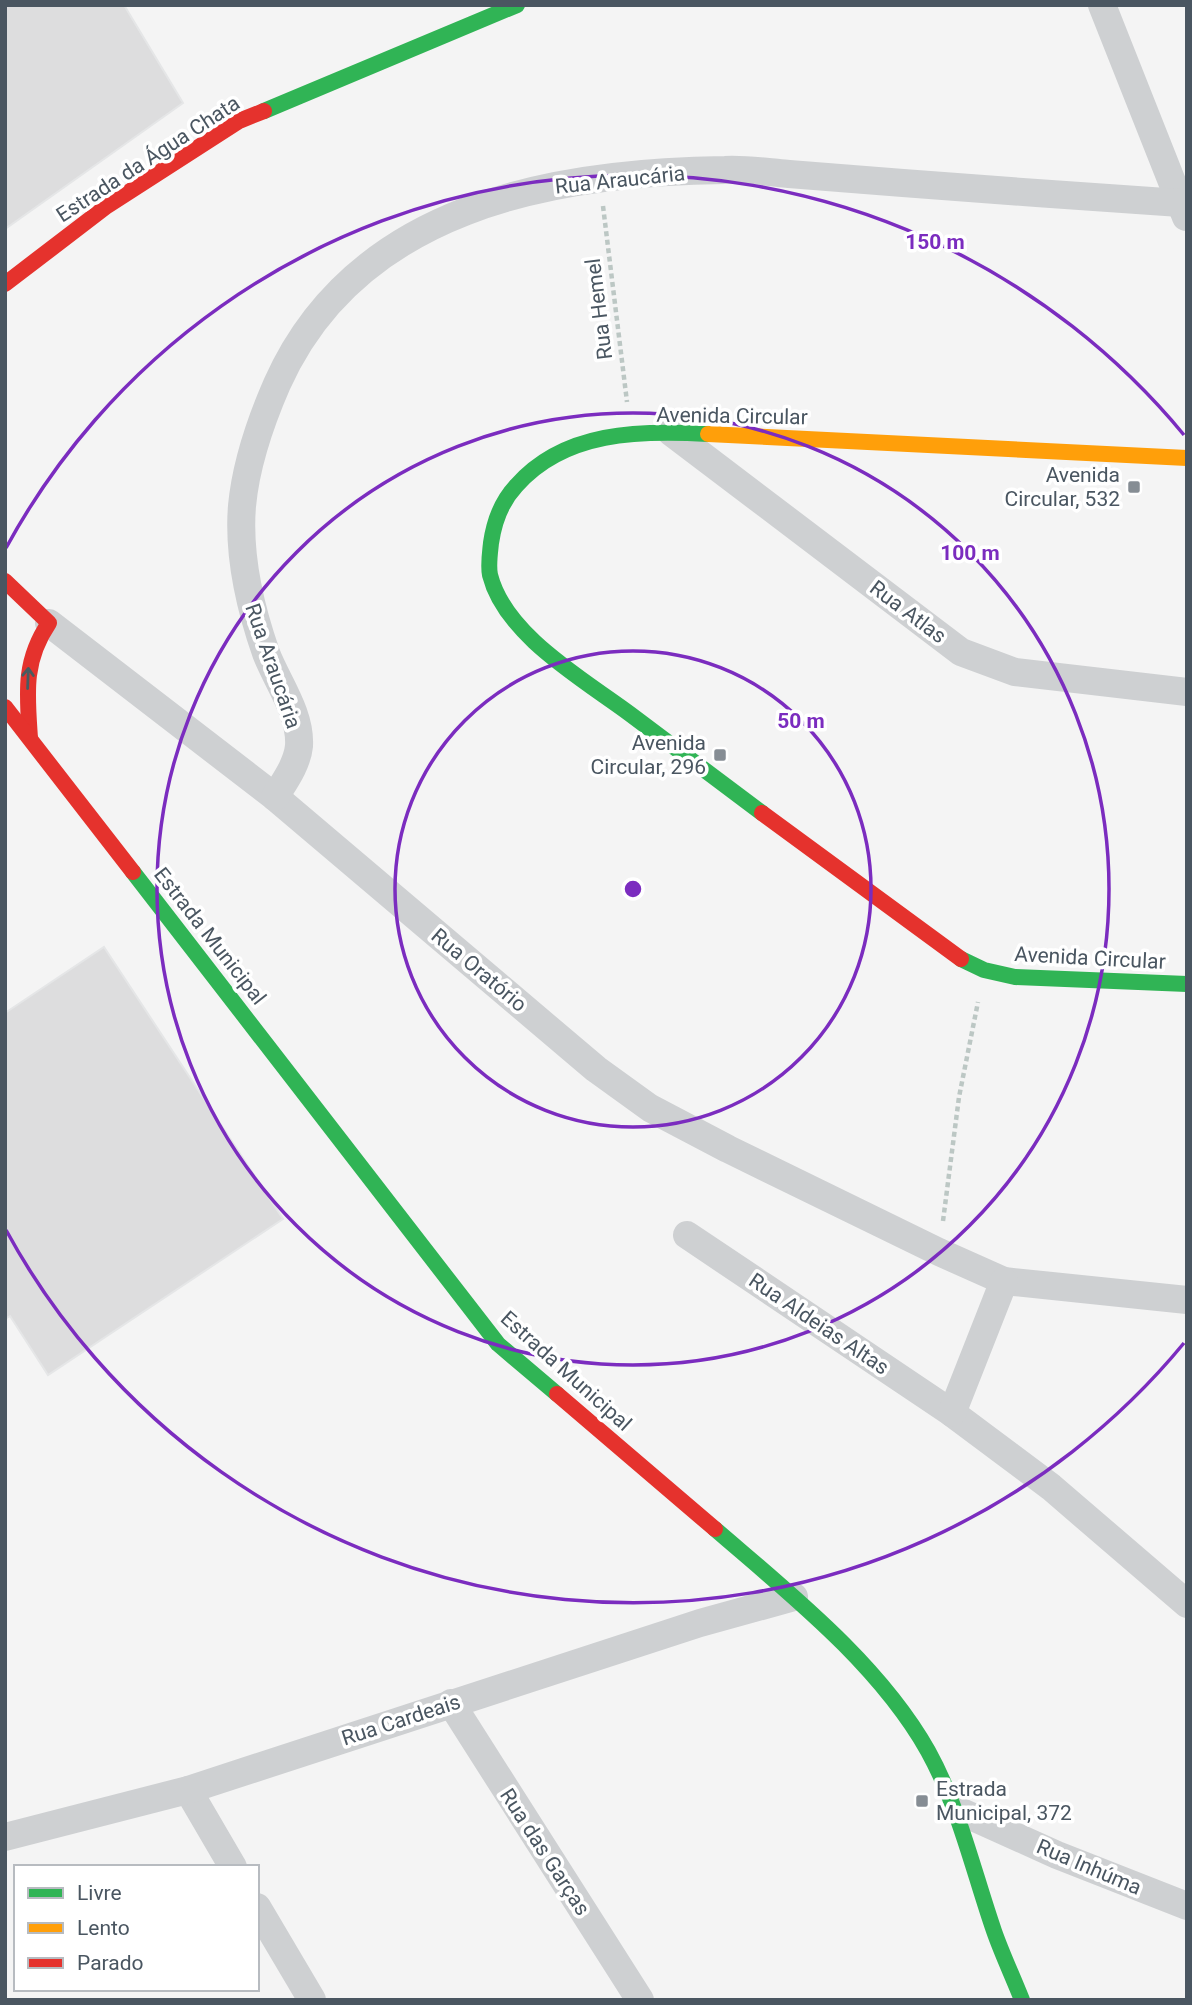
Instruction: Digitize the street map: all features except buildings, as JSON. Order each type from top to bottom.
[{"type":"street","name":"Estrada da Água Chata","points":[[5,284],[107,206],[239,121],[516,5]]},
{"type":"street","points":[[1102,5],[1183,211]]},
{"type":"street","name":"Rua Araucária","points":[[275,797],[293,767],[299,746],[293,715],[267,655],[250,601],[240,525],[244,478],[257,433],[289,357],[325,307],[366,268],[405,239],[452,216],[521,192],[599,177],[728,169],[1183,211]]},
{"type":"street","name":"Avenida Circular","points":[[1187,458],[671,432],[600,438],[558,452],[525,473],[502,502],[490,539],[489,575],[505,607],[536,644],[953,955],[984,970],[1015,977],[1187,984]]},
{"type":"street","name":"Rua Atlas","points":[[671,432],[961,652],[1015,672],[1187,692]]},
{"type":"street","name":"Rua Oratório","points":[[5,581],[35,638],[275,797],[596,1069],[650,1108],[939,1252],[1004,1281],[1187,1300]]},
{"type":"street","points":[[30,738],[27,671],[35,638]]},
{"type":"street","name":"Estrada Municipal","points":[[5,707],[498,1344],[794,1597],[878,1680],[927,1750],[955,1809],[995,1933],[1022,2000]]},
{"type":"street","name":"Rua Aldeias Altas","points":[[687,1235],[952,1413],[1051,1487],[1187,1604]]},
{"type":"street","points":[[952,1413],[1004,1281]]},
{"type":"street","name":"Rua Cardeais","points":[[5,1837],[188,1790],[700,1623],[794,1597]]},
{"type":"street","name":"Rua das Garças","points":[[450,1703],[640,2000]]},
{"type":"street","points":[[188,1790],[232,1865]]},
{"type":"street","name":"Rua Inhúma","points":[[955,1809],[1057,1855],[1187,1906]]},
{"type":"street","points":[[259,1910],[312,2000]]},
{"type":"path","name":"Rua Hemel","points":[[599,177],[631,436]]},
{"type":"path","points":[[939,1252],[959,1097],[984,970]]},
{"type":"traffic: fast","points":[[264,111],[517,5]]},
{"type":"traffic: fast","points":[[708,434],[630,434],[580,444],[557,454],[535,468],[506,499],[494,527],[489,571],[498,597],[512,617],[548,654],[762,813]]},
{"type":"traffic: fast","points":[[133,872],[498,1344],[557,1394]]},
{"type":"traffic: fast","points":[[961,959],[984,970],[1015,977],[1187,984]]},
{"type":"traffic: fast","points":[[715,1529],[831,1631],[859,1659],[908,1719],[928,1751],[948,1794],[994,1931],[1022,2000]]},
{"type":"traffic: slow","points":[[708,434],[1187,458]]},
{"type":"traffic: jam","points":[[5,284],[107,206],[239,121],[264,111]]},
{"type":"traffic: jam","points":[[5,581],[49,623],[31,664],[28,692],[30,738]]},
{"type":"traffic: jam","points":[[5,707],[133,872]]},
{"type":"traffic: jam","points":[[762,813],[961,959]]},
{"type":"traffic: jam","points":[[557,1394],[715,1529]]},
{"type":"place","name":"Avenida Circular, 532","points":[[1134,487]]},
{"type":"place","name":"Avenida Circular, 296","points":[[720,755]]},
{"type":"place","name":"Estrada Municipal, 372","points":[[922,1801]]}]
